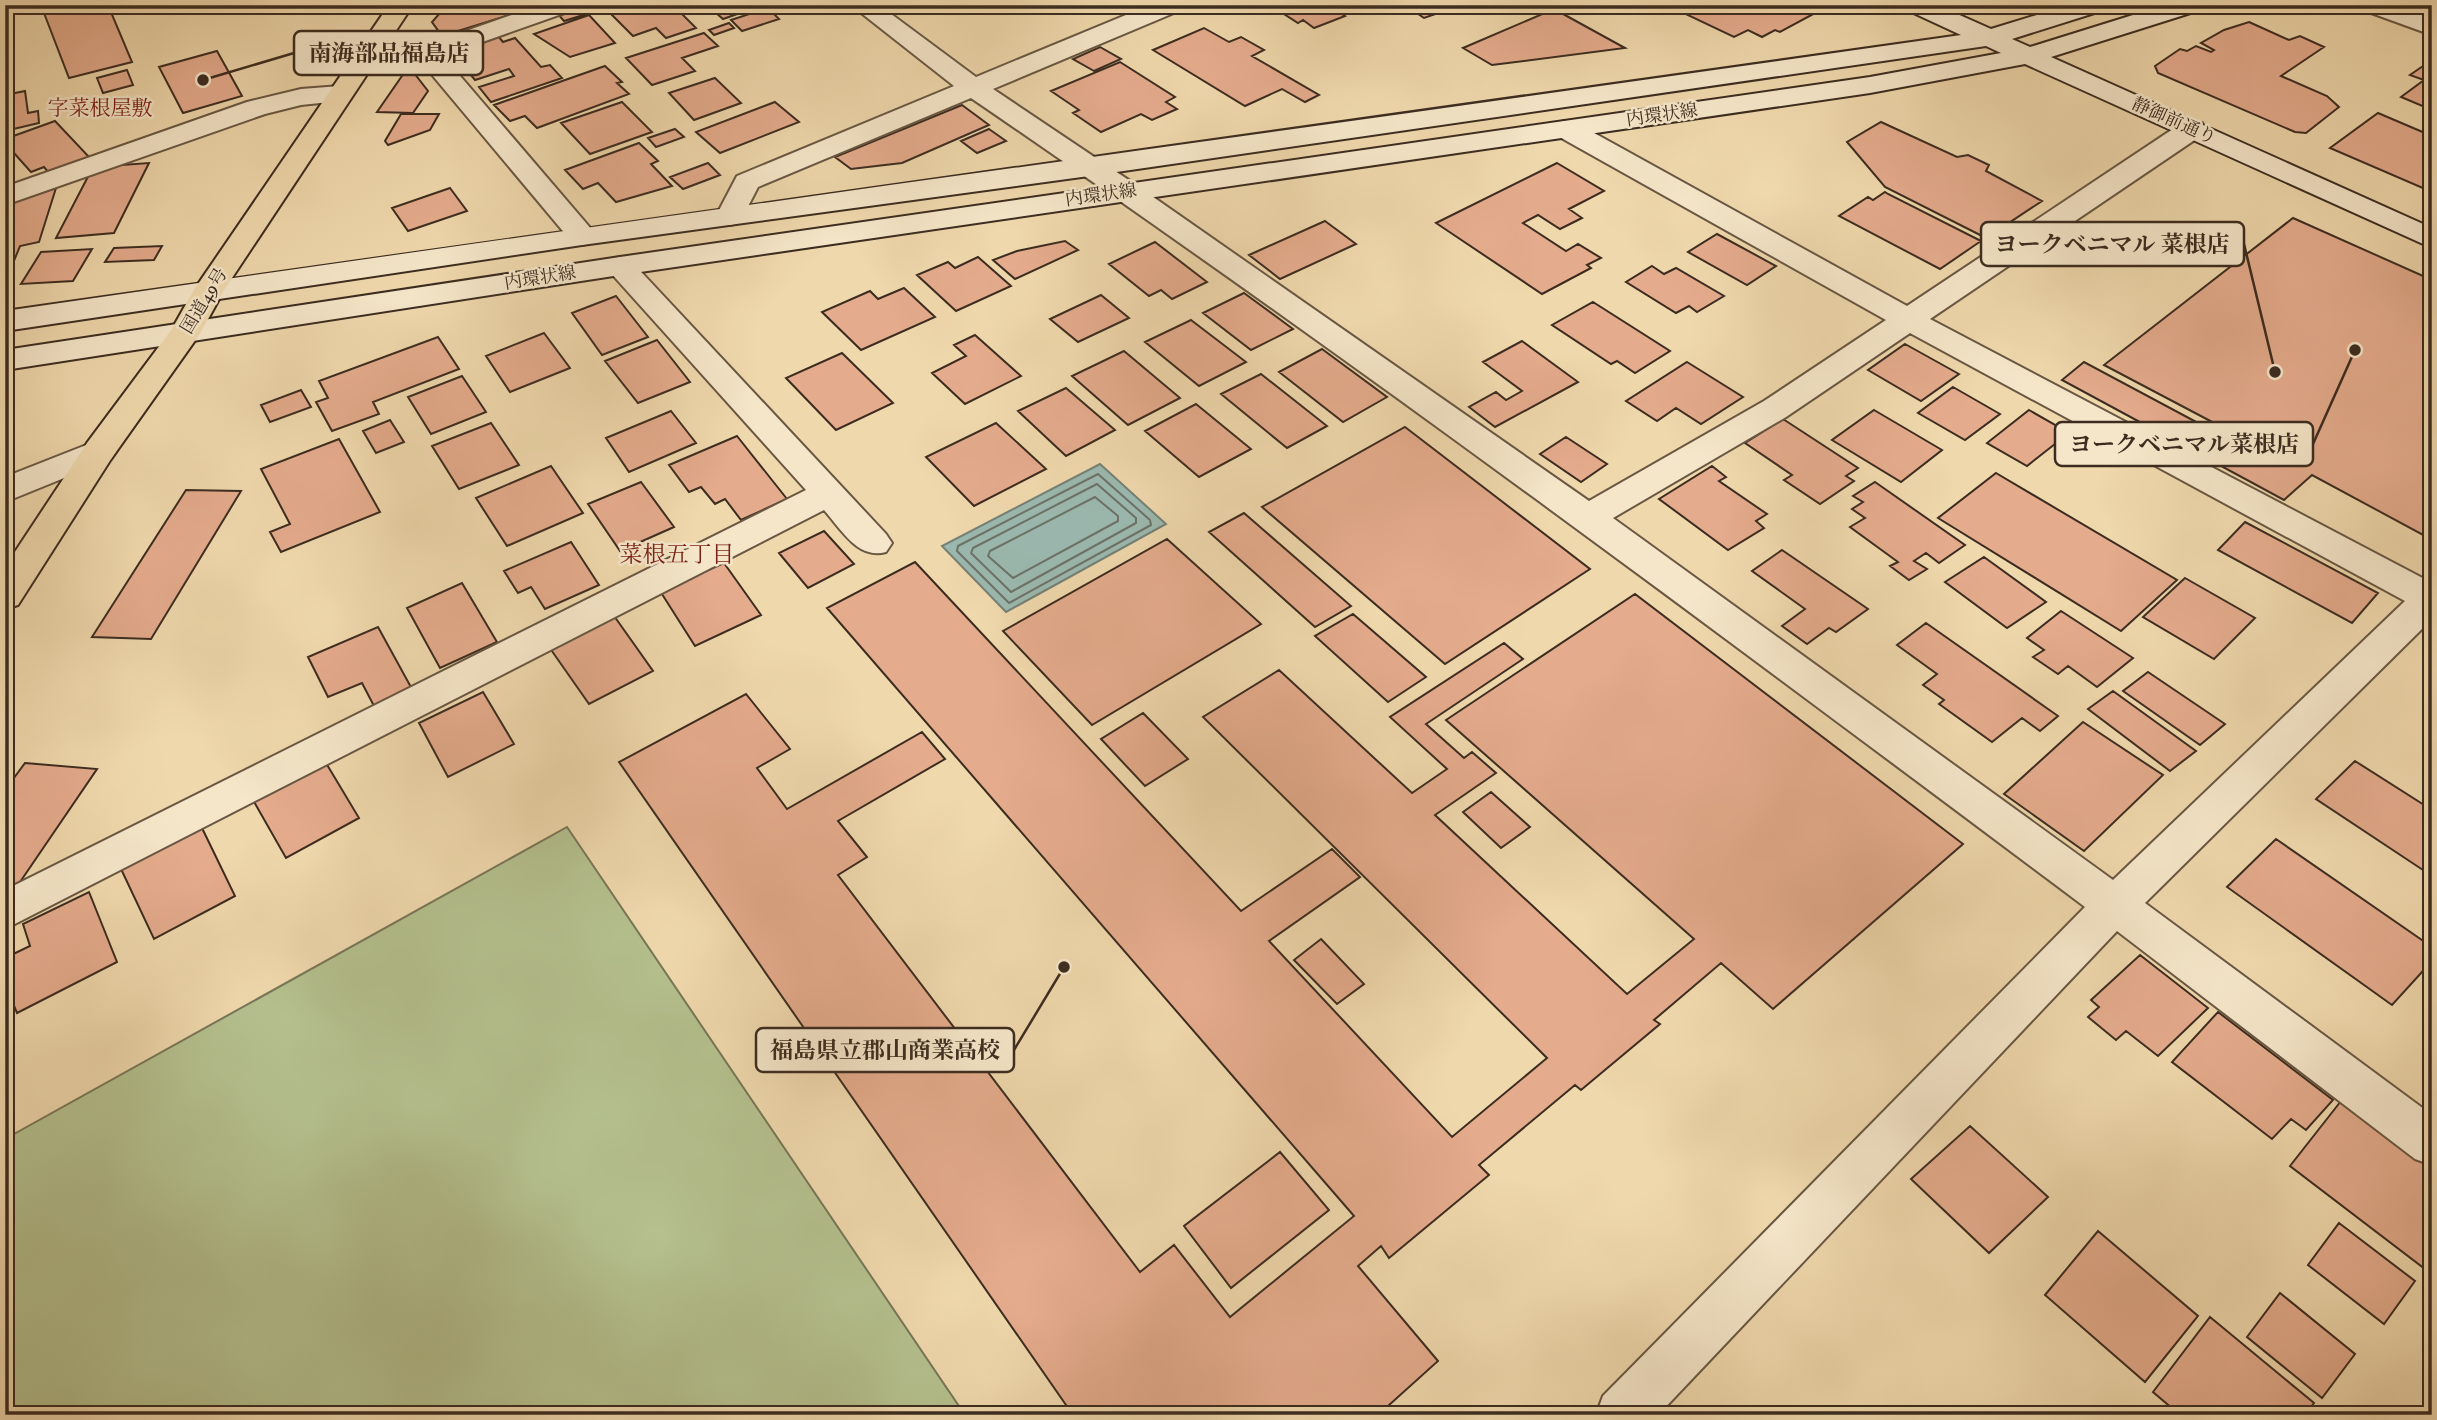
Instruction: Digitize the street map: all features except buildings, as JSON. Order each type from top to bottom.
[{"type":"highway","name":"国道49号","points":[[5,596],[99,451],[186,332],[209,290],[377,40],[393,8]]},
{"type":"street","points":[[377,40],[427,53],[564,5]]},
{"type":"street","points":[[863,5],[972,87],[1126,191],[1588,517],[2115,905],[2432,1143]]},
{"type":"street","points":[[730,216],[747,182],[1172,5]]},
{"type":"street","name":"静御前通り","points":[[1916,5],[2432,239]]},
{"type":"street","name":"内環状線","points":[[5,321],[582,236],[1089,168],[1989,38],[2095,5]]},
{"type":"street","name":"内環状線","points":[[5,360],[1126,191],[1870,85],[2027,56],[2191,5]]},
{"type":"street","points":[[2372,5],[2432,28]]},
{"type":"street","points":[[427,53],[582,236]]},
{"type":"street","points":[[5,197],[256,108],[301,97],[340,94]]},
{"type":"street","points":[[1566,129],[1907,319],[2431,598],[2115,905],[1622,1415]]},
{"type":"street","points":[[1588,517],[1775,409],[2192,129]]},
{"type":"street","points":[[620,266],[874,543]]},
{"type":"street","points":[[5,490],[99,451]]},
{"type":"street","points":[[5,911],[828,493]]},
{"type":"green space","points":[[567,827],[965,1415],[5,1415],[5,1139]]},
{"type":"water","points":[[1100,464],[1166,524],[1006,612],[942,546]]},
{"type":"place","name":"南海部品福島店","points":[[203,80]]},
{"type":"place","name":"ヨークベニマル菜根店","points":[[2355,350]]},
{"type":"place","name":"ヨークベニマル 菜根店","points":[[2275,372]]},
{"type":"place","name":"福島県立郡山商業高校","points":[[1064,967]]},
{"type":"district","name":"字菜根屋敷","points":[[100,108]]},
{"type":"district","name":"菜根五丁目","points":[[677,554]]}]
